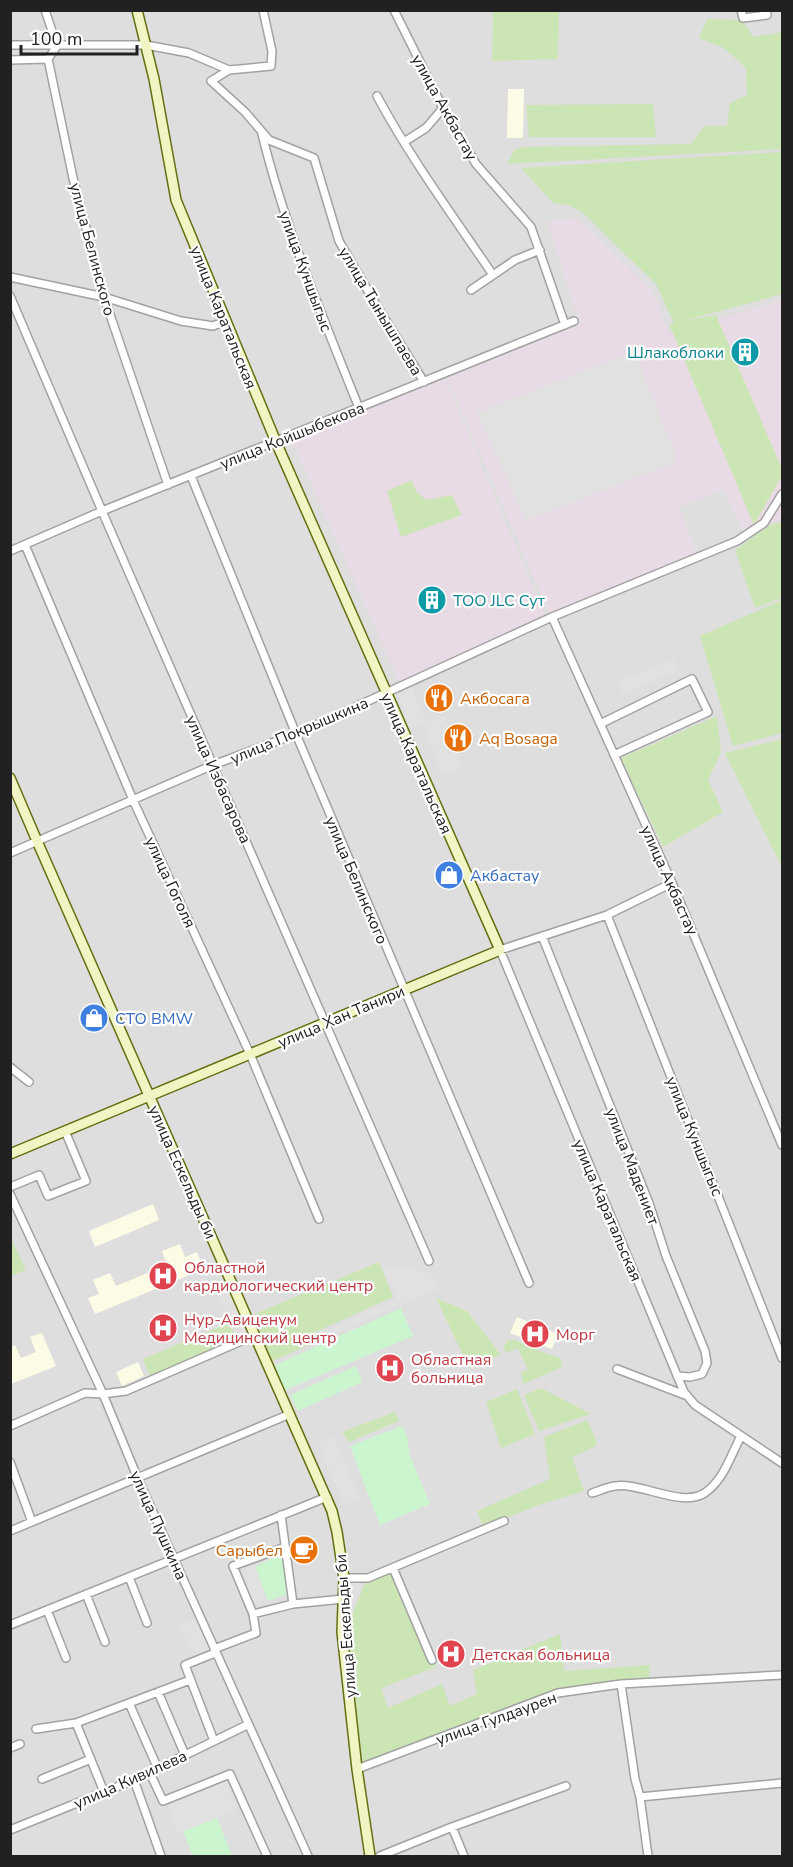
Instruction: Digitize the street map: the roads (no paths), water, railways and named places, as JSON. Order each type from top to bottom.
[{"type":"street","points":[[45,10],[57,46]]},
{"type":"street","name":"улица Каратальская","points":[[137,10],[176,200],[276,442],[500,950],[677,1376],[695,1405],[783,1463]]},
{"type":"street","points":[[10,45],[146,45],[189,53],[229,70],[271,66],[272,51],[263,10]]},
{"type":"street","name":"улица Акбастау","points":[[394,10],[444,108],[476,164],[531,227],[565,325]]},
{"type":"street","points":[[741,10],[743,18],[767,15],[766,10]]},
{"type":"street","points":[[10,60],[48,59],[57,46]]},
{"type":"street","name":"улица Белинского","points":[[48,59],[73,178],[104,297],[168,485]]},
{"type":"street","name":"улица Тынышпаева","points":[[229,70],[211,81],[245,112],[269,140],[314,158],[339,242],[424,382]]},
{"type":"street","points":[[377,96],[404,142],[493,275]]},
{"type":"street","points":[[404,142],[426,128],[444,108]]},
{"type":"street","name":"улица Куншыгыс","points":[[262,131],[273,181],[297,250],[359,408]]},
{"type":"street","points":[[471,290],[515,260],[540,250]]},
{"type":"street","points":[[10,277],[104,297],[181,321],[213,326],[226,321]]},
{"type":"street","name":"улица Избасарова","points":[[10,296],[429,1261]]},
{"type":"street","name":"улица Койшыбекова","points":[[12,548],[25,545],[102,511],[574,321]]},
{"type":"street","name":"улица Белинского","points":[[191,476],[403,990],[529,1282]]},
{"type":"street","name":"улица Покрышкина","points":[[10,853],[213,765],[296,734],[552,617],[737,541],[764,523],[783,494]]},
{"type":"street","name":"улица Гоголя","points":[[25,545],[134,800],[250,1054],[319,1220]]},
{"type":"street","name":"улица Акбастау","points":[[552,617],[672,883],[783,1145]]},
{"type":"street","points":[[600,724],[692,680],[708,712],[614,755]]},
{"type":"street","name":"улица Ескельды би","points":[[10,778],[327,1497],[337,1532],[344,1578],[342,1632],[357,1769],[370,1857]]},
{"type":"street","name":"улица Хан Танири","points":[[10,1154],[500,950],[607,915],[672,883]]},
{"type":"street","name":"улица Куншыгыс","points":[[607,915],[783,1358]]},
{"type":"street","name":"улица Мадениет","points":[[542,936],[649,1203],[666,1256],[705,1351],[707,1363],[702,1374],[690,1377],[677,1376]]},
{"type":"street","points":[[10,1067],[29,1082]]},
{"type":"street","points":[[10,1187],[39,1175],[48,1196],[86,1181],[65,1131]]},
{"type":"street","name":"улица Пушкина","points":[[10,1194],[103,1394],[214,1651],[308,1856]]},
{"type":"street","points":[[10,1426],[85,1393],[103,1394],[126,1391],[255,1335]]},
{"type":"street","points":[[617,1369],[687,1395]]},
{"type":"street","points":[[10,1531],[290,1414]]},
{"type":"street","points":[[592,1493],[614,1486],[689,1499],[706,1493],[722,1475],[741,1436]]},
{"type":"street","points":[[10,1462],[32,1522]]},
{"type":"street","points":[[10,1625],[327,1497]]},
{"type":"street","points":[[281,1515],[293,1604]]},
{"type":"street","points":[[344,1578],[368,1578],[504,1521]]},
{"type":"street","points":[[214,1741],[185,1665],[256,1634],[253,1614],[233,1566],[285,1546]]},
{"type":"street","points":[[393,1568],[432,1660]]},
{"type":"street","points":[[129,1576],[147,1623]]},
{"type":"street","points":[[86,1594],[105,1642]]},
{"type":"street","points":[[253,1614],[293,1604],[343,1599]]},
{"type":"street","points":[[47,1610],[66,1658]]},
{"type":"street","name":"улица Гулдаурен","points":[[357,1769],[558,1693],[621,1684],[783,1674]]},
{"type":"street","points":[[36,1730],[76,1723],[190,1680]]},
{"type":"street","points":[[621,1684],[648,1857]]},
{"type":"street","points":[[158,1692],[185,1755]]},
{"type":"street","points":[[129,1703],[158,1769]]},
{"type":"street","points":[[43,1718],[46,1728]]},
{"type":"street","points":[[76,1723],[104,1792]]},
{"type":"street","name":"улица Кивилева","points":[[10,1830],[150,1773],[248,1725]]},
{"type":"street","points":[[10,1748],[20,1744]]},
{"type":"street","points":[[42,1779],[92,1759]]},
{"type":"street","points":[[150,1773],[163,1801],[230,1774],[267,1857]]},
{"type":"street","points":[[134,1780],[161,1857]]},
{"type":"street","points":[[640,1797],[783,1783]]},
{"type":"street","points":[[380,1857],[452,1827],[566,1786]]},
{"type":"street","points":[[452,1827],[464,1857]]},
{"type":"place","name":"Шлакоблоки","points":[[745,352]]},
{"type":"place","name":"ТОО JLC Сут","points":[[432,600]]},
{"type":"place","name":"Акбосага","points":[[439,698]]},
{"type":"place","name":"Aq Bosaga","points":[[458,738]]},
{"type":"place","name":"Акбастау","points":[[449,875]]},
{"type":"place","name":"СТО BMW","points":[[94,1018]]},
{"type":"place","name":"Областной кардиологический центр","points":[[163,1276]]},
{"type":"place","name":"Нур-Авиценум Медицинский центр","points":[[163,1328]]},
{"type":"place","name":"Морг","points":[[535,1334]]},
{"type":"place","name":"Областная больница","points":[[390,1368]]},
{"type":"place","name":"Сарыбел","points":[[304,1550]]},
{"type":"place","name":"Детская больница","points":[[451,1654]]}]
